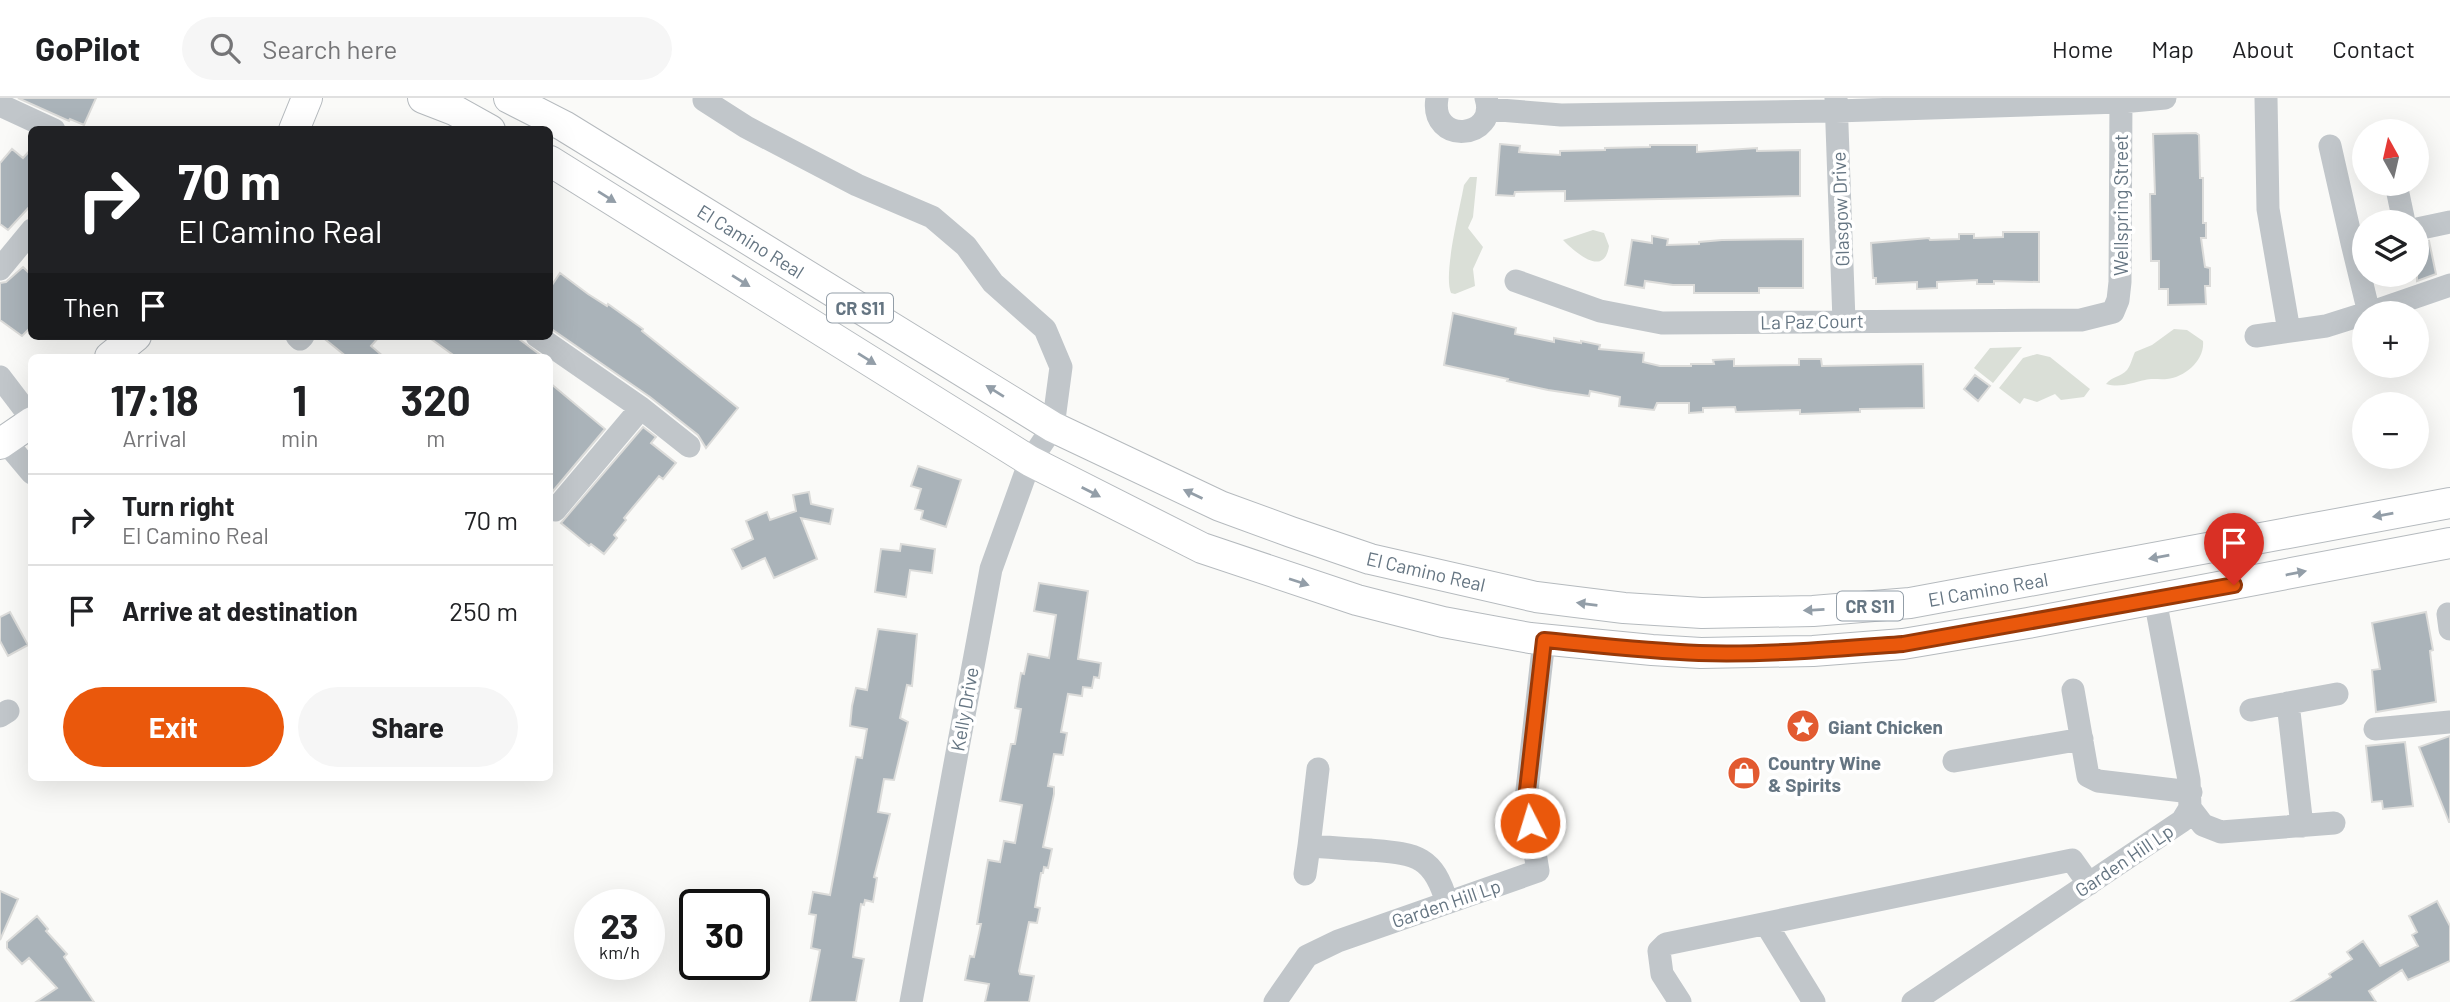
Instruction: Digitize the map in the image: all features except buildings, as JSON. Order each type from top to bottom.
[{"type":"main road","points":[[296,126],[307,98]]},
{"type":"main road","points":[[423,98],[454,110],[484,126]]},
{"type":"main road","name":"El Camino Real","points":[[509,98],[564,126],[1053,427],[1220,506],[1370,559],[1536,597],[1624,608],[1689,612],[1813,611],[1910,603],[2450,503]]},
{"type":"main road","name":"El Camino Real","points":[[553,164],[1031,461],[1202,548],[1357,600],[1443,622],[1544,640],[1701,653],[1813,651],[1903,644],[2450,543]]},
{"type":"main road","points":[[114,354],[131,340]]},
{"type":"main road","points":[[2,442],[28,424]]},
{"type":"street","points":[[1437,98],[1437,114],[1441,122],[1454,131],[1463,133],[1478,127],[1484,120],[1487,103],[1561,115],[1836,105],[2165,98]]},
{"type":"street","points":[[2266,98],[2268,209],[2289,331]]},
{"type":"street","points":[[704,100],[746,127],[857,185],[932,217],[966,246],[993,283],[1045,329],[1062,367],[1053,427]]},
{"type":"street","name":"Wellspring Street","points":[[2113,312],[2118,300],[2120,282],[2121,100]]},
{"type":"street","points":[[0,105],[45,126]]},
{"type":"street","name":"Glasgow Drive","points":[[1836,105],[1844,321]]},
{"type":"street","points":[[2330,146],[2352,221]]},
{"type":"street","points":[[2429,226],[2450,222]]},
{"type":"street","points":[[0,268],[28,235]]},
{"type":"street","name":"La Paz Court","points":[[1516,281],[1600,312],[1662,323],[2081,320],[2113,312]]},
{"type":"street","points":[[2403,301],[2450,285]]},
{"type":"street","points":[[2256,336],[2326,326],[2352,318]]},
{"type":"street","points":[[543,340],[641,408],[689,446]]},
{"type":"street","points":[[0,377],[28,416]]},
{"type":"street","points":[[555,510],[641,408]]},
{"type":"street","name":"Kelly Drive","points":[[911,1002],[991,569],[1031,461],[1053,427]]},
{"type":"street","points":[[2,442],[28,469]]},
{"type":"street","points":[[2155,599],[2191,800],[2203,825],[2221,832],[2334,823]]},
{"type":"street","name":"Garden Hill Lp","points":[[1275,1002],[1307,956],[1338,941],[1538,871],[1526,799],[1544,640]]},
{"type":"street","points":[[2073,690],[2088,776],[2098,781],[2191,800]]},
{"type":"street","points":[[2251,710],[2337,694]]},
{"type":"street","points":[[2288,703],[2302,826]]},
{"type":"street","points":[[2375,729],[2450,722]]},
{"type":"street","points":[[1954,761],[2081,740]]},
{"type":"street","points":[[1305,874],[1318,769]]},
{"type":"street","name":"Garden Hill Lp","points":[[1913,1002],[2182,821],[2191,800]]},
{"type":"street","points":[[1309,846],[1410,854],[1432,869],[1441,882],[1447,903]]},
{"type":"street","points":[[1680,1002],[1662,974],[1659,951],[1666,944],[2072,860],[2089,884]]},
{"type":"street","points":[[1766,924],[1814,1002]]},
{"type":"shaded area","points":[[1470,177],[1477,177],[1473,217],[1468,228],[1483,247],[1473,269],[1475,286],[1455,294],[1451,293],[1449,271],[1464,185]]},
{"type":"shaded area","points":[[1593,230],[1604,233],[1609,246],[1606,256],[1595,262],[1588,260],[1563,240]]},
{"type":"shaded area","points":[[2174,329],[2187,330],[2203,341],[2201,355],[2187,371],[2174,378],[2148,379],[2121,385],[2106,384],[2127,370],[2135,352],[2152,345]]},
{"type":"shaded area","points":[[2022,347],[1993,383],[1974,368],[1990,348]]},
{"type":"shaded area","points":[[2037,354],[2050,357],[2090,389],[2084,397],[2061,400],[2055,394],[2037,402],[2024,398],[2020,404],[1999,388],[2023,358]]},
{"type":"place","name":"Giant Chicken","points":[[1803,726]]},
{"type":"place","name":"Country Wine & Spirits","points":[[1744,773]]},
{"type":"route","points":[[1530,823],[1526,799],[1544,640],[1701,653],[1813,651],[1903,644],[2234,585]]}]
